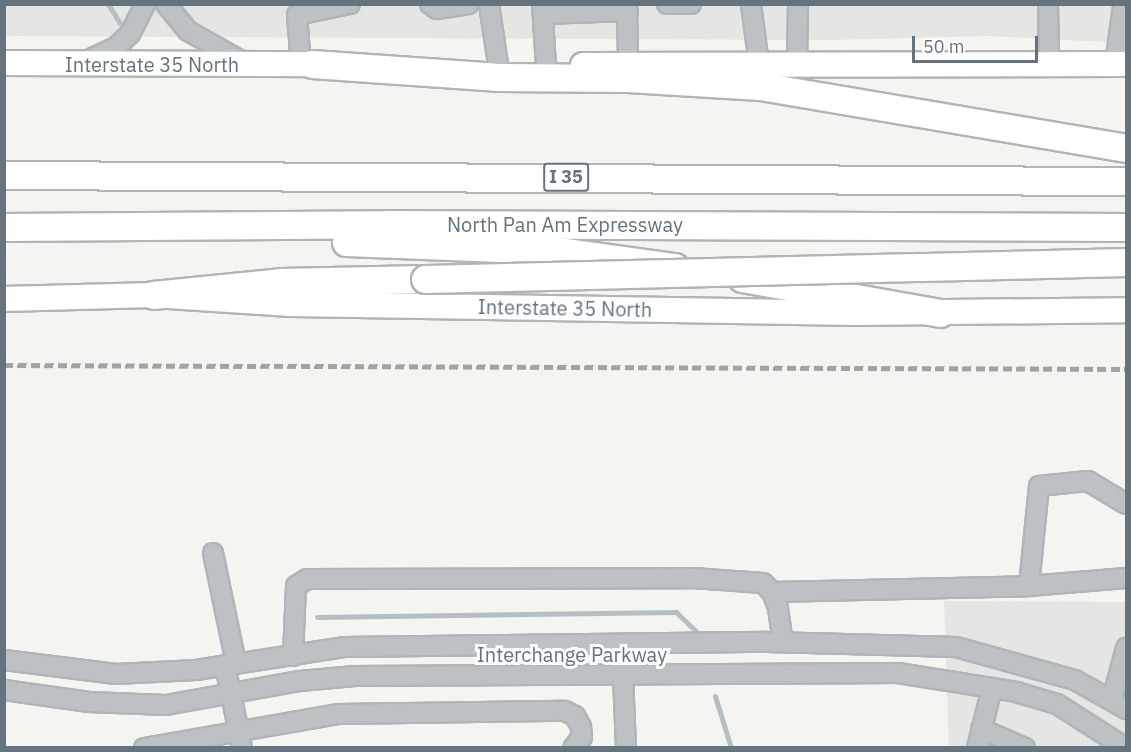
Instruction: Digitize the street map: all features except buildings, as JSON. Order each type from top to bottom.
[{"type":"highway","points":[[306,64],[496,77],[628,78],[749,85],[819,93],[1126,148]]},
{"type":"highway","name":"I 35","points":[[4,175],[1126,181]]},
{"type":"highway","name":"North Pan Am Expressway","points":[[4,227],[201,228],[386,224],[1126,227]]},
{"type":"highway","points":[[201,228],[354,243],[552,250],[637,260],[940,313]]},
{"type":"highway","points":[[153,295],[280,282],[1126,262]]},
{"type":"main road","name":"Interstate 35 North","points":[[4,63],[546,66],[759,63],[1121,63]]},
{"type":"main road","name":"Interstate 35 North","points":[[4,299],[153,295],[291,304],[940,313],[1126,310]]},
{"type":"street","points":[[81,64],[116,47],[130,34],[146,4]]},
{"type":"street","points":[[166,4],[188,31],[248,64]]},
{"type":"street","points":[[306,64],[290,10],[350,4]]},
{"type":"street","points":[[419,4],[428,10],[434,7],[469,4]]},
{"type":"street","points":[[489,4],[498,64]]},
{"type":"street","points":[[667,4],[691,4]]},
{"type":"street","points":[[751,4],[759,63]]},
{"type":"street","points":[[797,63],[798,4]]},
{"type":"street","points":[[1048,4],[1049,62]]},
{"type":"street","points":[[1121,63],[1123,6]]},
{"type":"street","points":[[546,66],[543,9],[627,8],[628,64]]},
{"type":"street","points":[[1029,586],[1039,486],[1088,481],[1126,504]]},
{"type":"street","points":[[213,553],[230,664],[230,694],[241,739]]},
{"type":"street","points":[[293,656],[296,586],[307,579],[693,578],[763,583],[772,592],[783,642]]},
{"type":"street","points":[[772,592],[1029,586],[1126,578]]},
{"type":"street","name":"Interchange Parkway","points":[[4,660],[116,674],[230,664],[345,647],[783,642],[956,647],[1076,680],[1119,704]]},
{"type":"street","points":[[1119,704],[1126,648]]},
{"type":"street","name":"Interchange Parkway","points":[[4,690],[89,702],[166,705],[300,681],[355,676],[898,673],[992,688],[1057,704],[1126,747]]},
{"type":"street","points":[[623,676],[626,747]]},
{"type":"street","points":[[977,747],[992,688]]},
{"type":"street","points":[[144,747],[241,739],[368,712],[566,711],[575,716],[581,727],[582,737],[573,747]]},
{"type":"street","points":[[981,729],[1025,747]]},
{"type":"shaded area","points":[[5,4],[1126,5],[1126,43],[988,36],[827,40],[5,36]]},
{"type":"shaded area","points":[[944,601],[1126,602],[1126,747],[949,747]]},
{"type":"waterway","points":[[108,4],[120,23]]},
{"type":"waterway","points":[[317,617],[676,612],[696,631]]},
{"type":"waterway","points":[[715,696],[731,748]]},
{"type":"railway","points":[[4,365],[1126,369]]}]
